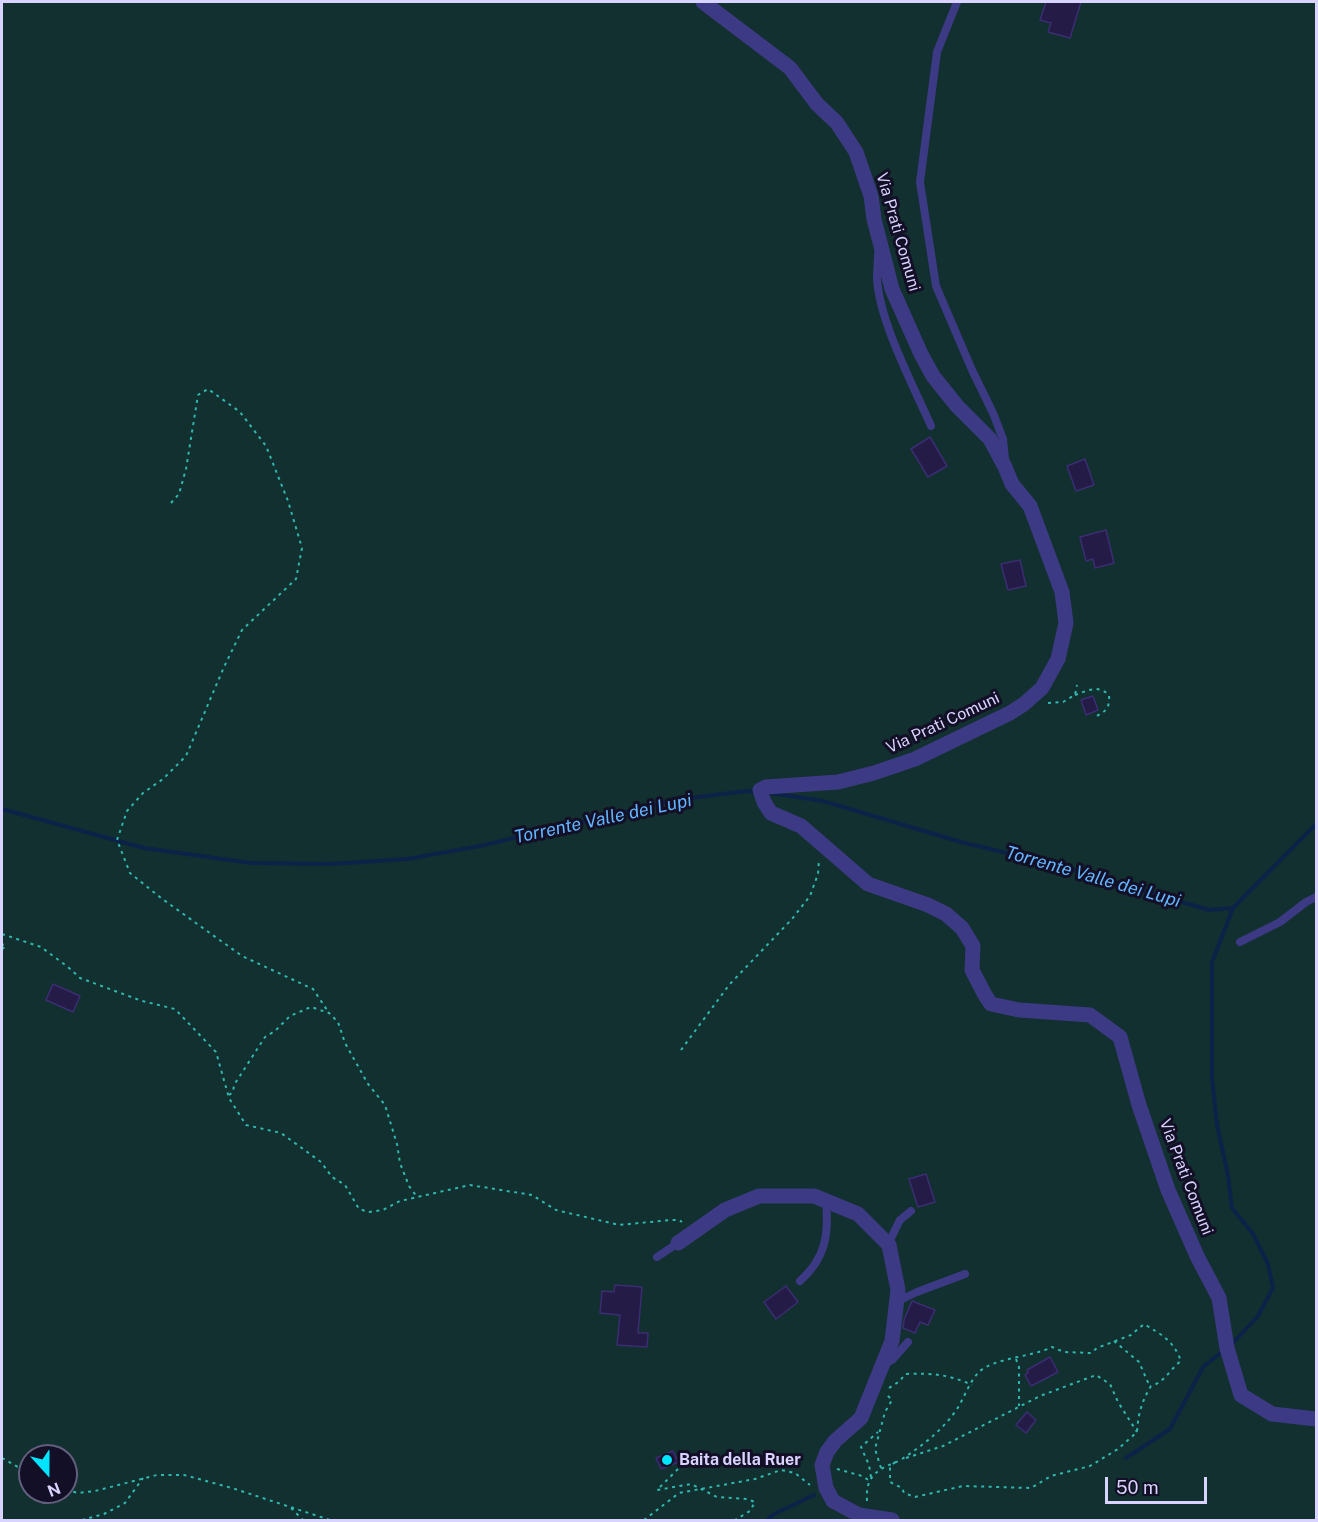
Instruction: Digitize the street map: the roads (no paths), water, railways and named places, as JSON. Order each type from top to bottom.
[{"type":"street","name":"Via Prati Comuni","points":[[703,2],[790,68],[817,104],[837,123],[856,152],[870,196],[878,239],[892,289],[933,376],[957,406],[990,439],[1012,484],[1030,506],[1062,592],[1067,617],[1058,659],[1042,688],[1010,713],[915,759],[884,770],[838,782],[762,788],[761,796],[771,813],[801,826],[868,884],[928,905],[946,914],[962,928],[973,946],[972,970],[991,1004],[1019,1010],[1090,1015],[1120,1037],[1139,1105],[1168,1190],[1197,1256],[1219,1298],[1227,1348],[1241,1395],[1272,1414],[1317,1419]]},
{"type":"street","points":[[678,1243],[725,1210],[759,1196],[814,1196],[858,1214],[888,1244],[898,1290],[892,1341],[861,1418],[835,1440],[827,1452],[823,1467],[826,1488],[833,1501],[859,1515],[892,1521]]},
{"type":"lane","points":[[957,2],[937,52],[920,182],[936,286],[972,370],[993,412],[1003,439],[1005,467]]},
{"type":"lane","points":[[878,239],[877,278],[880,298],[894,341],[931,426]]},
{"type":"lane","points":[[1240,942],[1280,922],[1306,902],[1317,897]]},
{"type":"lane","points":[[800,1281],[821,1258],[827,1216],[826,1201]]},
{"type":"lane","points":[[888,1244],[900,1220],[911,1211]]},
{"type":"lane","points":[[657,1257],[678,1243]]},
{"type":"lane","points":[[896,1302],[965,1274]]},
{"type":"lane","points":[[883,1365],[892,1360],[908,1342]]},
{"type":"waterway","name":"Torrente Valle dei Lupi","points":[[2,809],[144,848],[251,863],[330,864],[407,859],[480,846],[675,800],[746,791],[756,792]]},
{"type":"waterway","name":"Torrente Valle dei Lupi","points":[[769,793],[823,801],[961,842],[1057,865],[1209,910],[1233,908]]},
{"type":"waterway","points":[[1231,1345],[1258,1316],[1273,1288],[1268,1264],[1253,1234],[1232,1208],[1228,1175],[1217,1125],[1212,1078],[1212,962],[1233,908],[1316,824]]},
{"type":"waterway","points":[[1126,1458],[1170,1429],[1203,1367],[1223,1351]]},
{"type":"waterway","points":[[767,1520],[774,1514],[814,1495]]},
{"type":"place","name":"Baita della Ruer","points":[[667,1460]]}]
